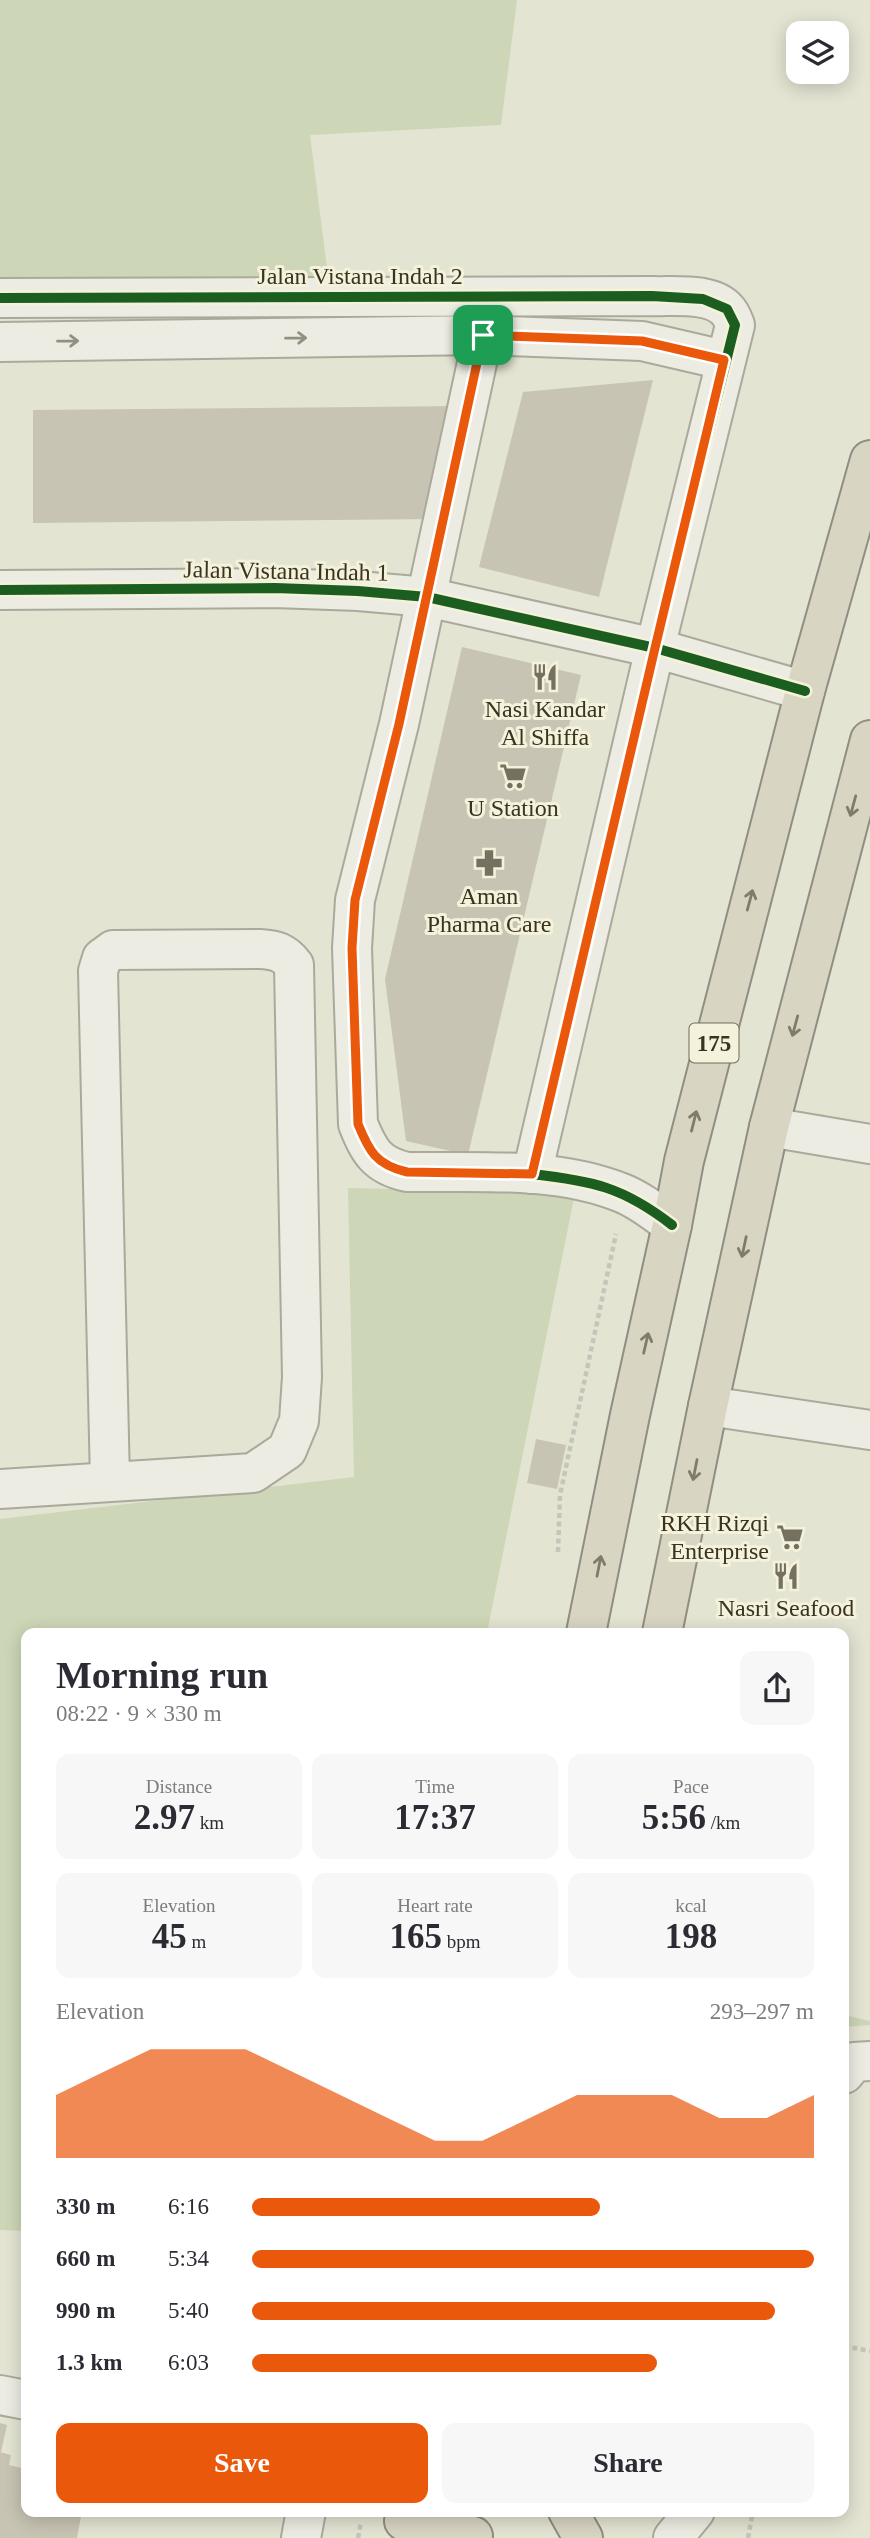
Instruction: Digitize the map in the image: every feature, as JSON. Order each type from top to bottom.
[{"type":"highway","name":"175","points":[[587,1628],[687,1148],[805,691],[870,460]]},
{"type":"highway","points":[[663,1628],[769,1127],[870,740]]},
{"type":"highway","points":[[571,2517],[583,2538]]},
{"type":"highway","points":[[404,2523],[477,2531]]},
{"type":"street","name":"Jalan Vistana Indah 2","points":[[0,298],[652,296],[703,299],[727,309],[735,325],[724,360]]},
{"type":"street","points":[[483,335],[427,597],[355,900],[352,948],[358,1124],[368,1148],[389,1168],[407,1172],[532,1174],[585,1180],[625,1194],[672,1225]]},
{"type":"street","points":[[0,342],[483,335],[642,341],[724,360],[532,1174]]},
{"type":"street","name":"Jalan Vistana Indah 1","points":[[0,590],[275,588],[427,597],[655,648],[805,691]]},
{"type":"street","points":[[0,1489],[253,1473],[287,1450],[299,1422],[302,1377],[294,965],[286,955],[271,950],[113,950],[102,958],[98,971],[110,1481]]},
{"type":"street","points":[[769,1127],[870,1144]]},
{"type":"street","points":[[708,1406],[870,1430]]},
{"type":"street","points":[[849,2068],[854,2062],[870,2061]]},
{"type":"street","points":[[0,2395],[21,2399]]},
{"type":"street","points":[[301,2538],[305,2517]]},
{"type":"street","points":[[673,2538],[690,2517]]},
{"type":"path","points":[[557,1560],[560,1496],[625,1194]]},
{"type":"path","points":[[849,2347],[870,2351]]},
{"type":"path","points":[[748,2538],[752,2517]]},
{"type":"green space","points":[[0,0],[517,0],[501,125],[310,135],[328,276],[0,278]]},
{"type":"green space","points":[[348,1188],[575,1193],[488,1628],[21,1628],[21,2231],[0,2230],[0,1519],[354,1477]]},
{"type":"green space","points":[[849,2016],[870,2021],[870,2025],[849,2027]]},
{"type":"building","points":[[653,380],[599,597],[479,567],[523,392]]},
{"type":"building","points":[[464,406],[436,519],[33,523],[33,410]]},
{"type":"building","points":[[462,647],[581,675],[468,1155],[406,1141],[385,979]]},
{"type":"building","points":[[536,1439],[566,1445],[557,1489],[527,1483]]},
{"type":"building","points":[[0,2423],[7,2425],[1,2452],[0,2452]]},
{"type":"building","points":[[0,2452],[11,2455],[9,2465],[21,2468],[21,2517],[81,2517],[77,2538],[0,2538]]},
{"type":"cycle path","points":[[0,298],[652,296],[703,299],[727,309],[735,325],[655,648],[532,1174],[606,1188],[638,1202],[672,1225]]},
{"type":"cycle path","points":[[0,590],[275,588],[427,597],[655,648],[805,691]]},
{"type":"place","name":"Nasi Kandar Al Shiffa","points":[[545,677]]},
{"type":"place","name":"U Station","points":[[513,776]]},
{"type":"place","name":"Aman Pharma Care","points":[[489,863]]},
{"type":"place","name":"RKH Rizqi Enterprise","points":[[790,1537]]},
{"type":"place","name":"Nasri Seafood","points":[[786,1576]]},
{"type":"route","points":[[483,335],[642,341],[724,360],[532,1174],[407,1172],[389,1168],[368,1148],[358,1124],[352,948],[355,900],[399,724],[483,335]]}]
